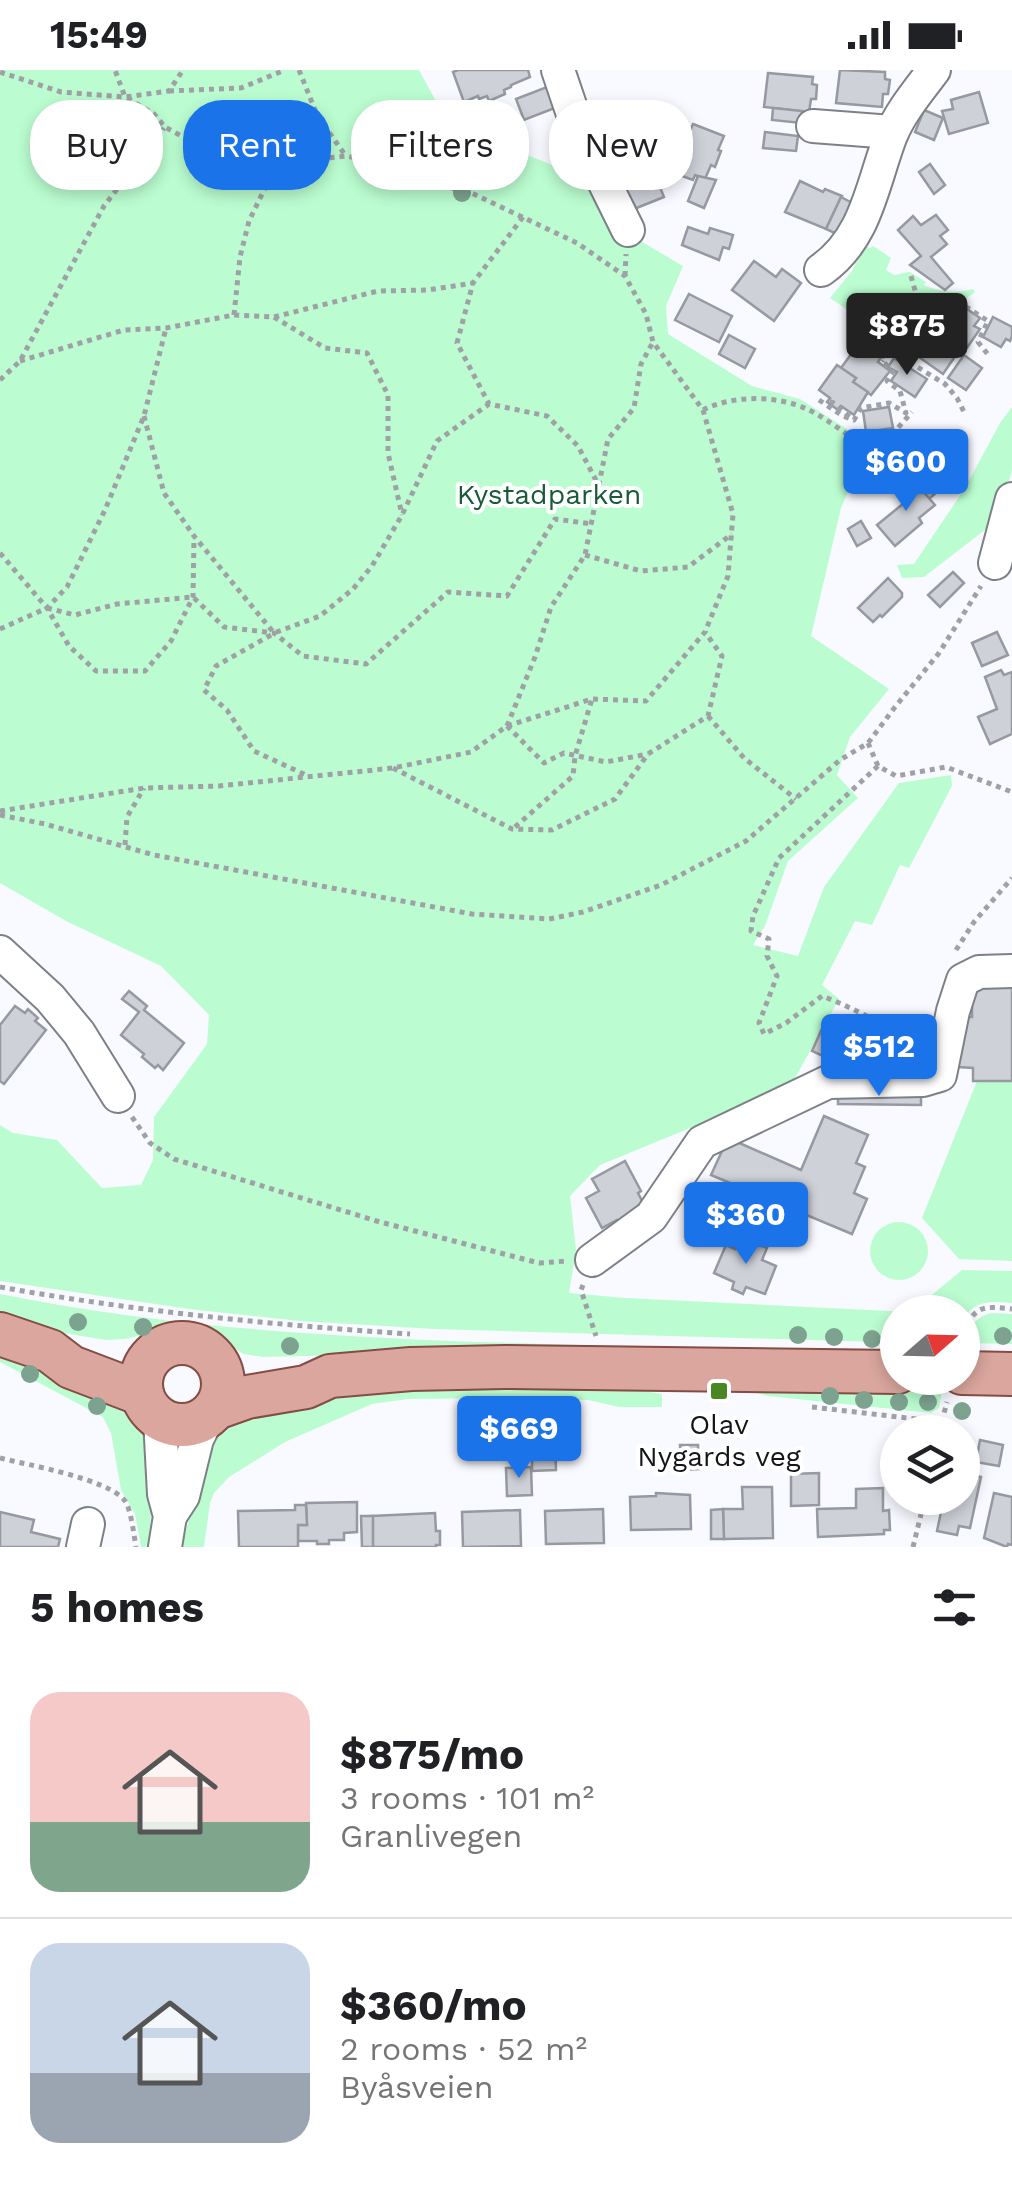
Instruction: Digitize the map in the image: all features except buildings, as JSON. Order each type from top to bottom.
[{"type":"main road","points":[[0,1334],[50,1351],[71,1367],[151,1407],[174,1425],[186,1426],[247,1398],[306,1387],[330,1376],[411,1369],[880,1372]]},
{"type":"main road","points":[[151,1407],[140,1379],[144,1366],[161,1348],[186,1342],[209,1352],[222,1373],[222,1397],[212,1412]]},
{"type":"main road","points":[[50,1351],[76,1346],[116,1352],[161,1348]]},
{"type":"main road","points":[[217,1361],[298,1367],[330,1376]]},
{"type":"main road","points":[[980,1381],[1012,1374]]},
{"type":"street","points":[[558,70],[578,129],[628,230]]},
{"type":"street","points":[[820,270],[833,261],[858,231],[892,132],[934,70]]},
{"type":"street","points":[[813,126],[892,132]]},
{"type":"street","points":[[995,563],[1012,498]]},
{"type":"street","points":[[0,952],[50,998],[118,1096]]},
{"type":"street","points":[[592,1260],[651,1217],[702,1142],[828,1082],[922,1080],[940,1075],[963,980],[979,972],[1012,971]]},
{"type":"street","points":[[151,1407],[168,1531]]},
{"type":"street","points":[[168,1531],[184,1496],[197,1439],[212,1412]]},
{"type":"path","points":[[116,70],[125,97],[183,136]]},
{"type":"path","points":[[169,92],[183,70]]},
{"type":"path","points":[[0,72],[61,92],[125,97],[241,88],[285,70]]},
{"type":"path","points":[[299,70],[318,115],[346,156]]},
{"type":"path","points":[[0,82],[9,74]]},
{"type":"path","points":[[0,380],[20,361],[104,206],[165,127]]},
{"type":"path","points":[[0,813],[144,788],[219,786],[393,768],[471,752],[506,726],[592,699],[646,701],[705,632],[728,576],[734,514],[703,410],[653,342],[646,314],[625,276],[577,242],[423,170],[346,156],[331,158]]},
{"type":"path","points":[[234,314],[240,257],[249,222],[264,190]]},
{"type":"path","points":[[489,404],[457,343],[473,284],[523,217]]},
{"type":"path","points":[[911,276],[918,301],[927,298],[940,306],[945,301],[960,303],[988,322],[978,342],[990,356]]},
{"type":"path","points":[[20,361],[124,330],[166,328],[234,314],[274,316],[378,291],[473,284]]},
{"type":"path","points":[[882,309],[906,360],[945,384],[965,414]]},
{"type":"path","points":[[274,316],[325,348],[368,352],[388,395],[388,453],[402,515]]},
{"type":"path","points":[[0,629],[47,608],[67,588],[144,416],[166,328]]},
{"type":"path","points":[[506,726],[535,657],[550,607],[585,556],[608,439],[634,408],[641,364],[653,342]]},
{"type":"path","points":[[854,420],[862,408],[889,403],[906,414],[900,391],[887,381],[892,371],[882,361],[886,358],[865,342]]},
{"type":"path","points":[[703,410],[719,402],[759,398],[804,408],[856,440],[895,431],[912,412]]},
{"type":"path","points":[[819,400],[854,420]]},
{"type":"path","points":[[833,400],[854,420]]},
{"type":"path","points":[[310,777],[254,752],[227,710],[204,690],[216,666],[274,633],[320,616],[353,589],[372,566],[402,515],[438,441],[489,404],[547,416],[578,446],[599,486]]},
{"type":"path","points":[[144,416],[164,493],[274,633],[303,656],[366,664],[448,592],[507,596],[554,519],[592,524]]},
{"type":"path","points":[[585,556],[642,571],[688,568],[732,534]]},
{"type":"path","points":[[0,553],[47,608],[69,646],[96,671],[145,672],[171,641],[193,596],[194,536]]},
{"type":"path","points":[[0,813],[154,855],[472,914],[549,919],[583,912],[660,885],[746,841],[840,760],[868,744],[939,653],[995,563]]},
{"type":"path","points":[[193,596],[224,627],[274,633]]},
{"type":"path","points":[[47,608],[76,615],[117,604],[193,596]]},
{"type":"path","points":[[393,768],[512,829],[552,830],[615,799],[648,754],[708,716],[722,656],[705,632]]},
{"type":"path","points":[[512,829],[573,776],[592,699]]},
{"type":"path","points":[[708,716],[744,758],[796,799]]},
{"type":"path","points":[[506,726],[544,763],[564,753],[606,762],[648,754]]},
{"type":"path","points":[[868,744],[878,766],[896,776],[946,767],[1012,792]]},
{"type":"path","points":[[878,766],[779,858],[753,916],[751,931],[769,938],[767,956],[777,976],[759,1023],[764,1034],[822,996],[887,1028],[921,1050]]},
{"type":"path","points":[[125,846],[127,816],[144,788]]},
{"type":"path","points":[[118,1096],[150,1143],[174,1159],[380,1222],[539,1263],[592,1260],[581,1290],[597,1339]]},
{"type":"path","points":[[0,1287],[162,1312],[420,1334]]},
{"type":"path","points":[[980,1309],[1012,1309]]},
{"type":"path","points":[[798,1405],[883,1415]]},
{"type":"path","points":[[0,1458],[110,1488],[126,1502],[136,1547]]},
{"type":"path","points":[[914,1547],[921,1515]]},
{"type":"green space","name":"Kystadparken","points":[[0,70],[419,70],[435,100],[351,100],[351,190],[529,190],[529,156],[549,164],[549,190],[595,190],[605,220],[683,266],[666,306],[668,334],[752,386],[800,399],[869,443],[841,508],[811,636],[889,689],[850,737],[837,775],[858,798],[788,861],[765,926],[753,945],[798,956],[824,887],[899,783],[951,775],[952,786],[909,868],[900,865],[872,925],[855,921],[822,985],[839,999],[790,1087],[600,1165],[570,1196],[576,1250],[569,1293],[880,1310],[880,1342],[435,1329],[300,1321],[0,1281],[0,1125],[13,1133],[57,1140],[102,1188],[141,1185],[153,1160],[154,1117],[207,1044],[209,1015],[161,966],[66,921],[0,883]]},
{"type":"green space","points":[[865,246],[873,246],[891,258],[886,270],[894,275],[910,272],[926,282],[924,285],[936,289],[975,292],[953,301],[944,295],[938,303],[929,296],[913,313],[907,302],[900,308],[892,301],[892,328],[886,330],[878,314],[852,313],[830,298],[852,271]]},
{"type":"green space","points":[[1012,407],[1012,470],[999,519],[924,577],[902,578],[897,565],[914,564],[965,488]]},
{"type":"green space","points":[[1012,1068],[1012,1261],[959,1259],[922,1218],[977,1081],[1011,1081]]},
{"type":"green space","points":[[899,1222],[920,1230],[928,1251],[920,1272],[899,1280],[878,1272],[870,1251],[878,1230]]},
{"type":"green space","points":[[962,1270],[1012,1271],[1012,1303],[980,1305],[980,1295],[932,1295]]},
{"type":"green space","points":[[0,1294],[146,1318],[292,1332],[880,1354],[477,1352],[263,1357],[244,1354],[205,1330],[180,1326],[106,1340],[0,1317]]},
{"type":"green space","points":[[991,1313],[1012,1314],[1012,1344],[980,1343],[981,1317]]},
{"type":"green space","points":[[0,1351],[126,1412],[143,1429],[151,1467],[148,1547],[141,1547],[135,1514],[121,1490],[111,1433],[103,1417],[0,1362]]},
{"type":"green space","points":[[589,1382],[662,1394],[662,1407],[498,1398],[408,1399],[372,1404],[285,1442],[229,1477],[210,1503],[204,1547],[181,1547],[214,1441],[234,1417],[387,1386]]},
{"type":"green space","points":[[789,1385],[880,1387],[880,1395],[941,1395],[939,1408],[931,1413],[752,1392]]},
{"type":"place","name":"Olav Nygards veg","points":[[719,1391]]}]
